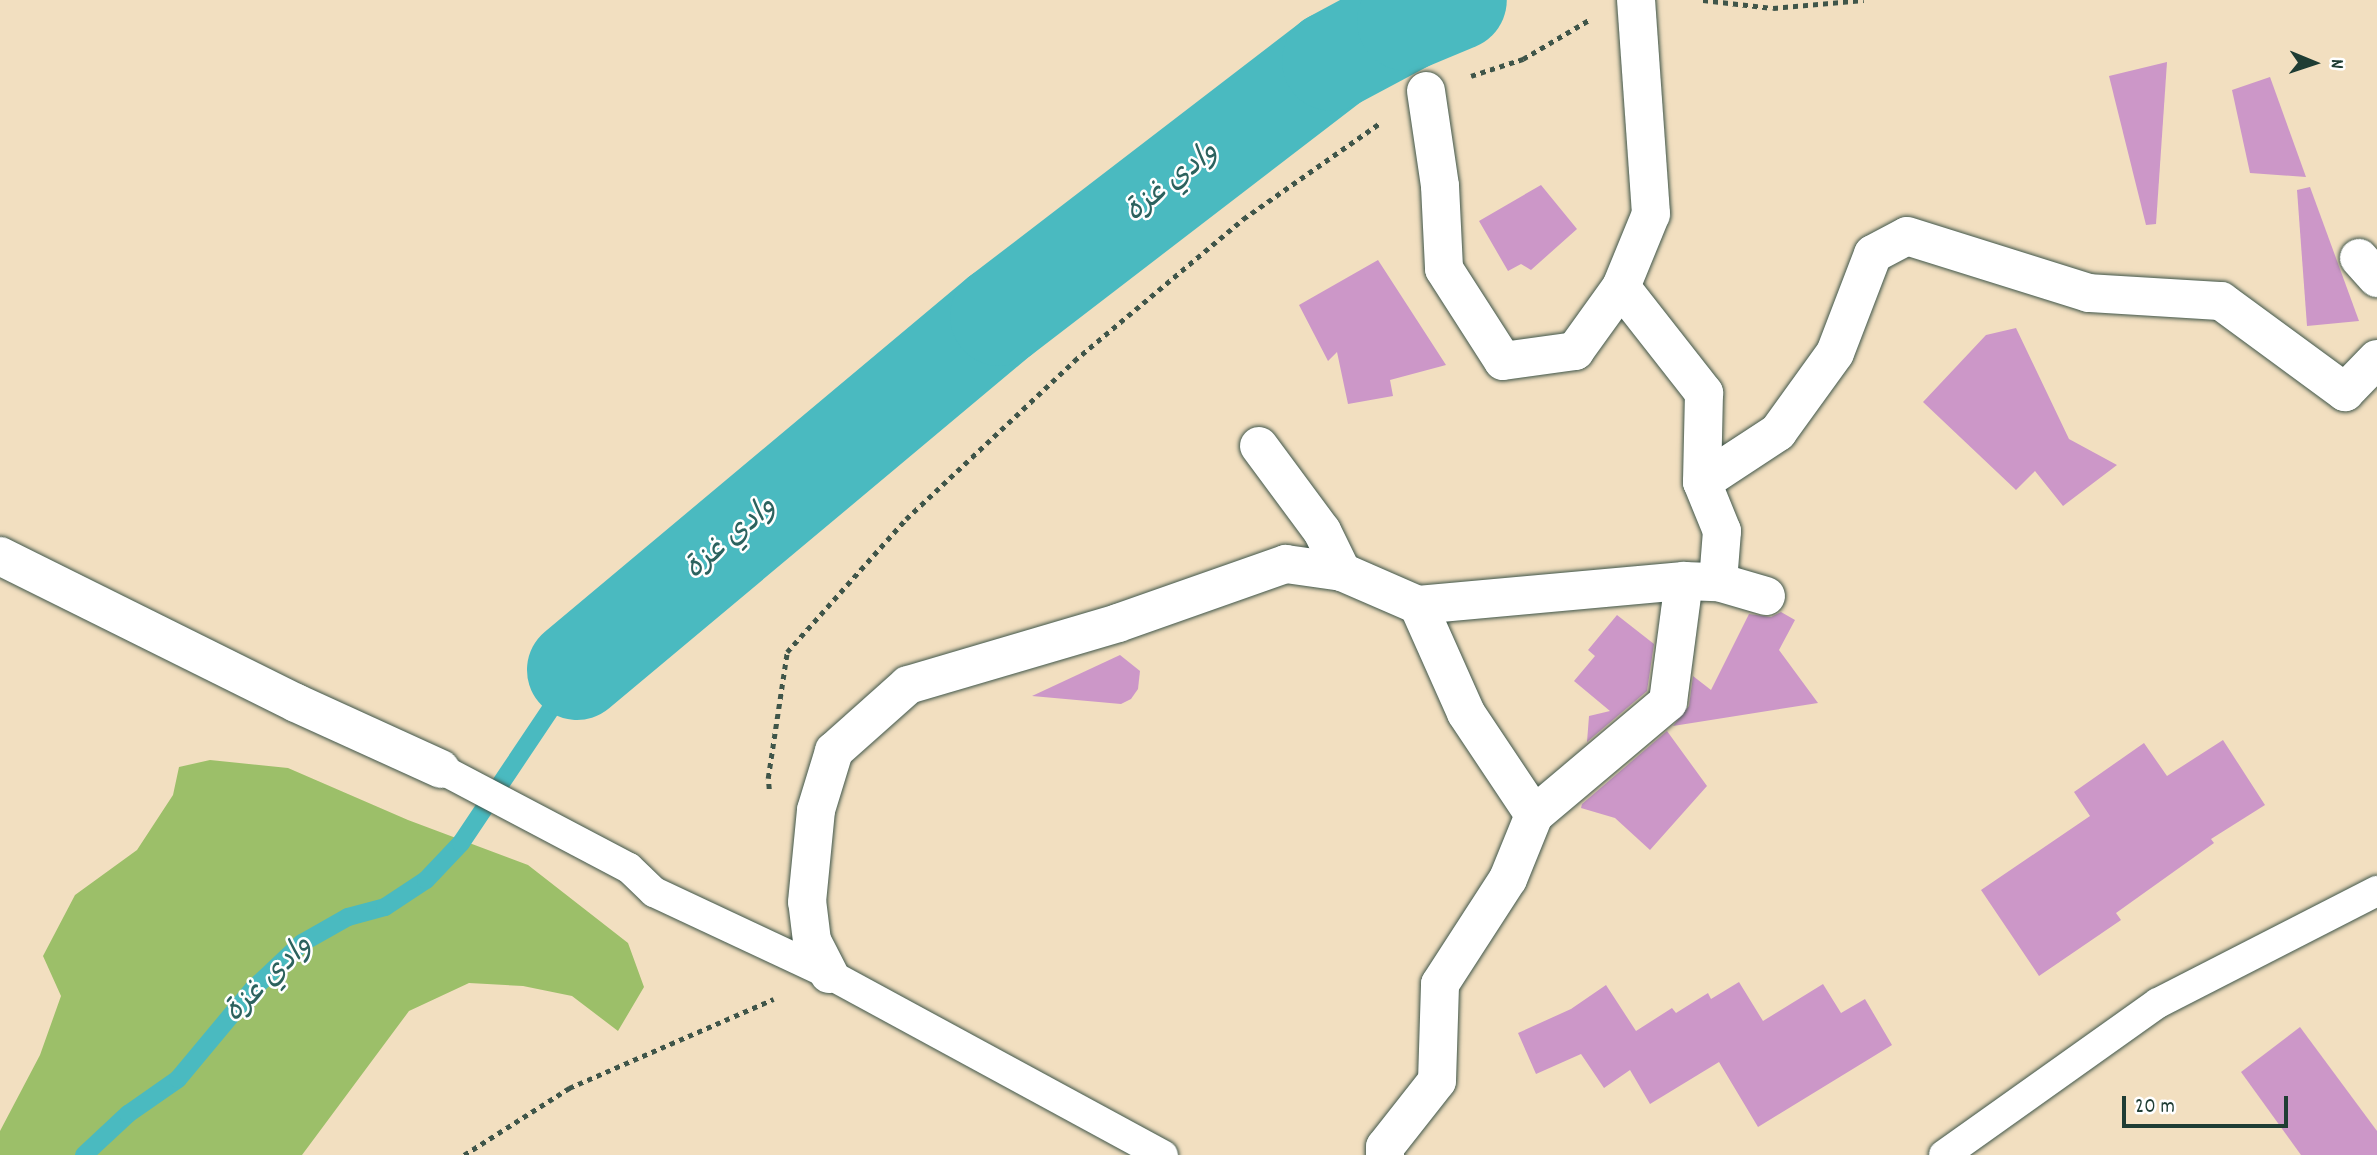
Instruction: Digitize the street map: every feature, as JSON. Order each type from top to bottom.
[{"type":"street","points":[[1426,90],[1440,186],[1444,269],[1503,361],[1575,351],[1622,286],[1651,214],[1636,0]]},
{"type":"street","points":[[1702,482],[1778,432],[1835,353],[1873,254],[1907,236],[2088,293],[2221,301],[2345,392],[2377,359]]},
{"type":"street","points":[[1385,1155],[1385,1147],[1437,1081],[1440,984],[1507,879],[1534,815],[1668,702],[1701,581],[1722,531],[1702,482],[1704,393],[1622,286]]},
{"type":"street","points":[[1259,446],[1322,531],[1342,572]]},
{"type":"street","points":[[0,556],[296,703],[441,769]]},
{"type":"street","points":[[829,975],[812,941],[807,902],[816,810],[834,751],[908,685],[1118,623],[1286,564],[1342,572],[1418,605],[1701,581],[1766,596]]},
{"type":"street","points":[[1418,605],[1466,713],[1534,815]]},
{"type":"lane","points":[[441,769],[629,868],[654,892],[829,975],[1163,1155]]},
{"type":"lane","points":[[1944,1155],[2158,1003],[2377,891]]},
{"type":"path","points":[[1703,0],[1773,8],[1864,0]]},
{"type":"path","points":[[771,802],[768,778],[787,652],[906,519],[1074,361],[1243,219],[1426,90],[1523,59],[1601,13]]},
{"type":"path","points":[[464,1155],[569,1088],[829,975]]},
{"type":"green space","points":[[210,760],[288,768],[408,820],[528,865],[628,943],[644,987],[618,1031],[572,996],[523,986],[469,983],[409,1011],[302,1155],[0,1155],[0,1131],[40,1055],[61,996],[43,956],[75,895],[137,850],[173,795],[179,767]]},
{"type":"building","points":[[2167,62],[2156,224],[2146,225],[2109,76]]},
{"type":"building","points":[[2270,77],[2306,177],[2250,173],[2232,90]]},
{"type":"building","points":[[1541,185],[1577,229],[1531,270],[1521,264],[1508,271],[1479,221]]},
{"type":"building","points":[[2310,187],[2359,321],[2307,326],[2297,190]]},
{"type":"building","points":[[1378,260],[1446,365],[1390,380],[1393,396],[1348,404],[1337,352],[1328,361],[1299,305]]},
{"type":"building","points":[[2016,328],[2069,439],[2117,465],[2063,506],[2035,471],[2016,490],[1923,402],[1986,335]]},
{"type":"building","points":[[1781,612],[1795,620],[1779,650],[1818,703],[1673,726],[1689,706],[1693,676],[1711,690],[1749,614],[1771,617]]},
{"type":"building","points":[[1617,615],[1654,644],[1647,691],[1587,742],[1589,716],[1610,711],[1574,681],[1595,656],[1588,650]]},
{"type":"building","points":[[1120,655],[1140,671],[1138,689],[1131,699],[1121,704],[1032,696]]},
{"type":"building","points":[[1667,731],[1707,786],[1650,850],[1615,818],[1581,808],[1582,804]]},
{"type":"building","points":[[2223,740],[2265,805],[2211,839],[2214,843],[2116,913],[2121,920],[2039,976],[1981,890],[2090,816],[2074,792],[2144,743],[2167,776]]},
{"type":"building","points":[[1739,982],[1763,1021],[1823,984],[1841,1013],[1865,999],[1892,1045],[1758,1127],[1719,1062],[1650,1104],[1630,1070],[1604,1088],[1581,1054],[1536,1074],[1518,1033],[1571,1009],[1606,985],[1636,1031],[1672,1008],[1676,1013],[1708,993],[1711,999]]},
{"type":"building","points":[[2300,1027],[2377,1131],[2377,1155],[2301,1155],[2241,1072]]},
{"type":"waterway","name":"وادي غزة","points":[[577,670],[1000,316],[1332,61],[1407,21],[1457,0]]},
{"type":"waterway","name":"وادي غزة","points":[[84,1155],[128,1114],[178,1079],[253,989],[302,943],[348,917],[385,907],[426,880],[461,843],[577,670]]}]
